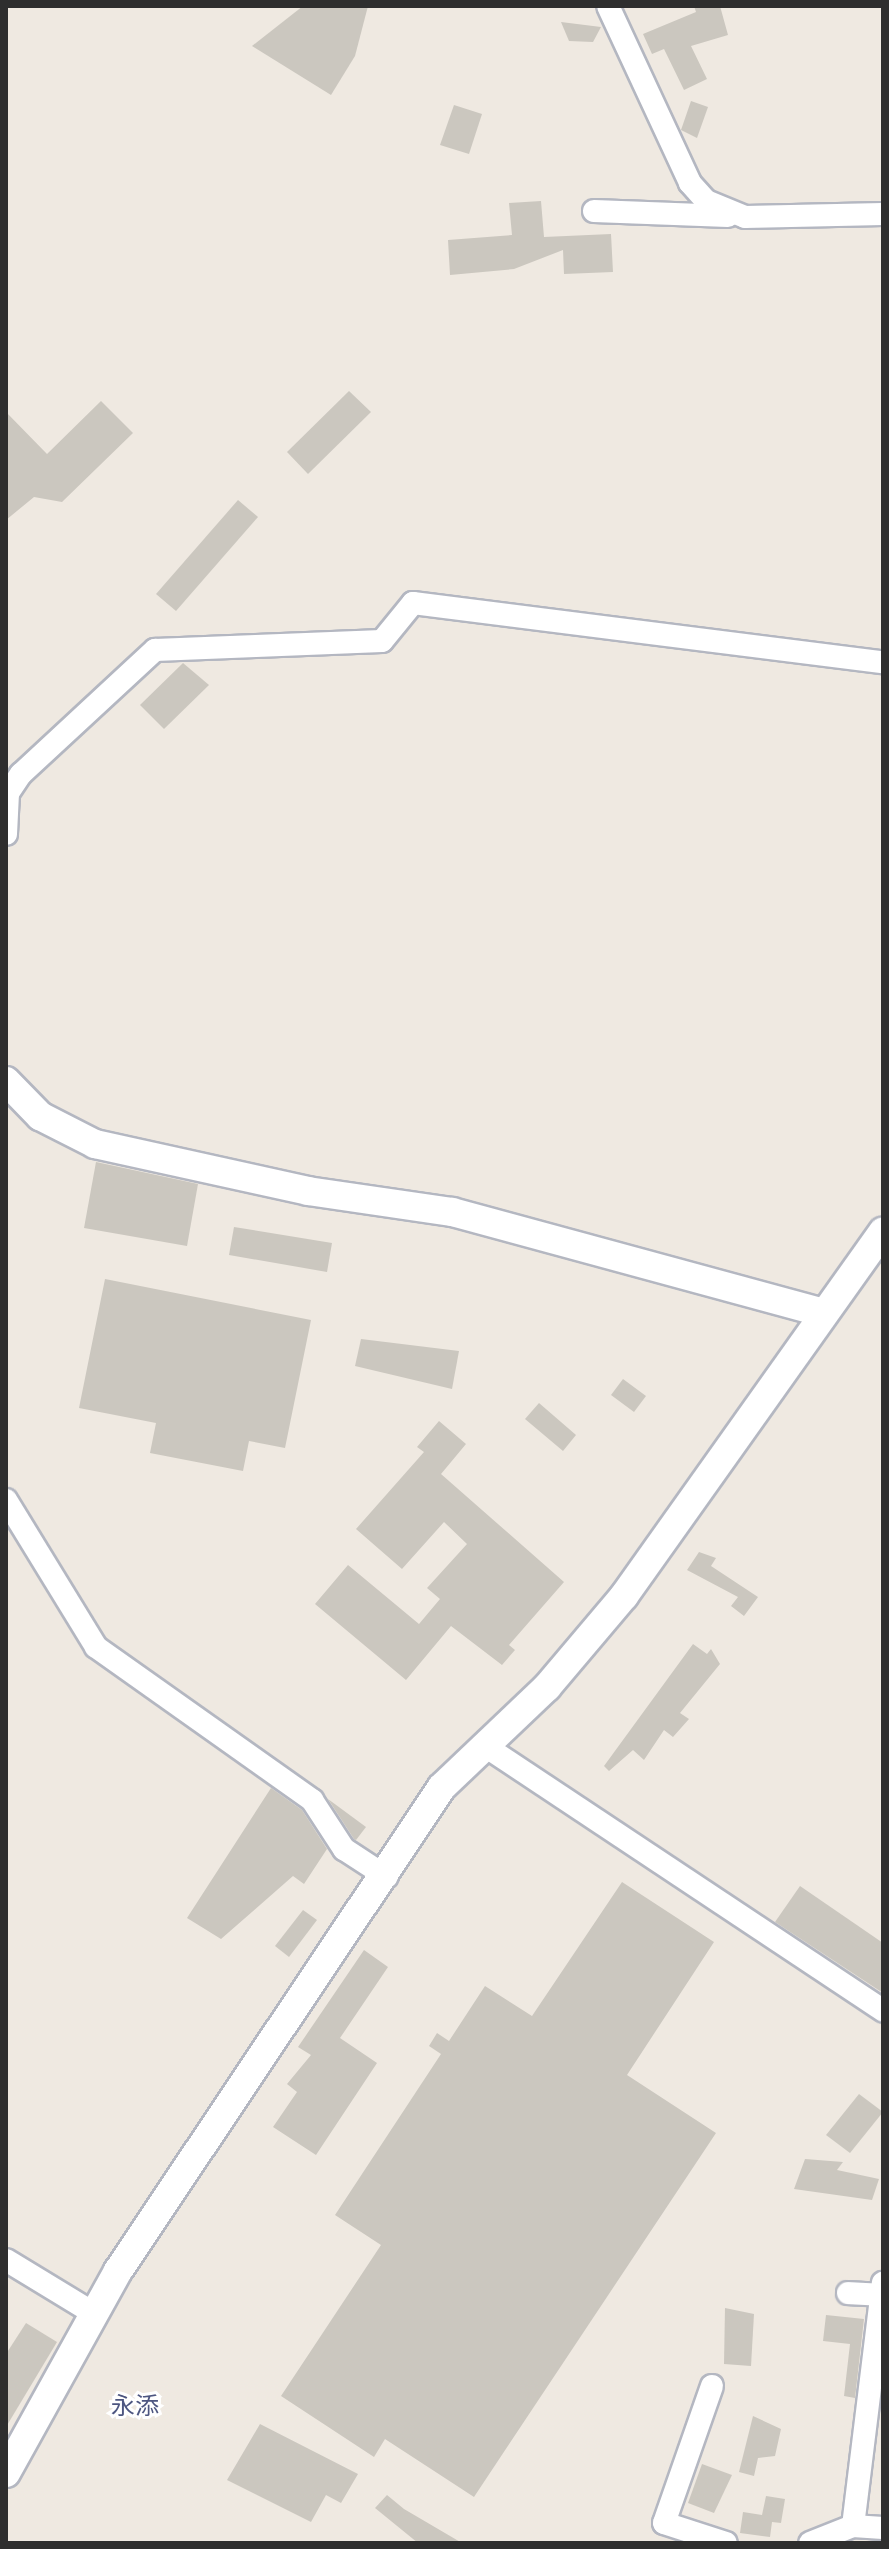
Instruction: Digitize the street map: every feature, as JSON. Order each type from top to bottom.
[{"type":"street","points":[[608,6],[690,183],[723,212],[745,217]]},
{"type":"street","points":[[594,211],[745,217],[883,214]]},
{"type":"street","points":[[6,834],[8,793],[21,774],[155,650],[382,641],[413,603],[883,662]]},
{"type":"street","points":[[6,1081],[40,1116],[95,1144],[308,1191],[452,1212],[820,1312]]},
{"type":"street","points":[[6,2473],[93,2313],[387,1877],[442,1787],[547,1687],[624,1596],[820,1312],[883,1232]]},
{"type":"street","points":[[6,1500],[96,1647],[312,1800],[344,1849],[387,1877]]},
{"type":"street","points":[[485,1746],[883,2010]]},
{"type":"street","points":[[6,2260],[93,2313]]},
{"type":"street","points":[[848,2293],[882,2291],[853,2526]]},
{"type":"street","points":[[712,2386],[664,2523],[727,2542]]},
{"type":"street","points":[[810,2543],[830,2541],[853,2526],[883,2528]]},
{"type":"building","points":[[303,6],[368,6],[355,56],[331,95],[252,46]]},
{"type":"building","points":[[694,6],[720,6],[728,35],[691,46],[707,79],[684,90],[664,49],[652,54],[643,34],[696,12]]},
{"type":"building","points":[[561,22],[601,27],[593,42],[569,41]]},
{"type":"building","points":[[691,101],[708,107],[697,138],[681,130]]},
{"type":"building","points":[[454,105],[482,114],[469,154],[440,145]]},
{"type":"building","points":[[541,201],[544,237],[611,234],[613,272],[564,274],[563,250],[514,269],[450,275],[448,240],[512,235],[509,203]]},
{"type":"building","points":[[349,391],[371,412],[308,474],[287,452]]},
{"type":"building","points":[[101,401],[133,433],[62,502],[34,497],[6,520],[6,412],[47,454]]},
{"type":"building","points":[[238,500],[258,517],[176,611],[156,594]]},
{"type":"building","points":[[183,663],[209,685],[164,729],[140,705]]},
{"type":"building","points":[[96,1162],[198,1184],[187,1246],[84,1228]]},
{"type":"building","points":[[234,1227],[332,1243],[327,1272],[229,1255]]},
{"type":"building","points":[[105,1279],[311,1320],[285,1448],[249,1441],[243,1471],[150,1453],[156,1423],[79,1408]]},
{"type":"building","points":[[361,1339],[459,1351],[452,1389],[355,1366]]},
{"type":"building","points":[[623,1379],[646,1396],[634,1412],[611,1395]]},
{"type":"building","points":[[539,1403],[576,1435],[563,1451],[525,1419]]},
{"type":"building","points":[[439,1421],[466,1444],[441,1474],[564,1582],[509,1645],[515,1650],[502,1665],[451,1626],[406,1680],[315,1604],[348,1565],[419,1624],[440,1599],[427,1588],[467,1544],[444,1522],[402,1569],[356,1529],[424,1452],[417,1447]]},
{"type":"building","points":[[699,1552],[716,1558],[711,1566],[758,1597],[744,1616],[731,1606],[738,1597],[687,1570]]},
{"type":"building","points":[[693,1644],[707,1654],[711,1649],[720,1664],[680,1713],[689,1719],[673,1737],[664,1730],[644,1760],[633,1750],[609,1771],[604,1766]]},
{"type":"building","points":[[271,1788],[302,1810],[327,1849],[304,1884],[293,1876],[221,1939],[187,1918]]},
{"type":"building","points":[[328,1799],[366,1827],[356,1840],[354,1839]]},
{"type":"building","points":[[622,1882],[714,1942],[627,2075],[716,2133],[474,2497],[385,2439],[374,2457],[281,2396],[381,2245],[335,2215],[441,2054],[429,2046],[437,2033],[449,2041],[485,1986],[532,2016]]},
{"type":"building","points":[[800,1886],[883,1943],[883,1993],[775,1922]]},
{"type":"building","points":[[303,1910],[317,1920],[289,1957],[275,1946]]},
{"type":"building","points":[[364,1950],[388,1967],[340,2038],[377,2063],[316,2155],[273,2127],[297,2092],[287,2084],[311,2055],[298,2047]]},
{"type":"building","points":[[859,2094],[883,2112],[850,2153],[826,2135]]},
{"type":"building","points":[[805,2159],[843,2162],[837,2170],[879,2179],[872,2200],[794,2189]]},
{"type":"building","points":[[725,2308],[754,2314],[751,2366],[724,2364]]},
{"type":"building","points":[[826,2315],[864,2319],[855,2398],[844,2396],[850,2344],[823,2341]]},
{"type":"building","points":[[26,2323],[57,2342],[6,2427],[6,2354]]},
{"type":"building","points":[[753,2416],[781,2429],[775,2456],[758,2458],[754,2476],[739,2472]]},
{"type":"building","points":[[260,2424],[358,2474],[341,2503],[326,2495],[311,2522],[227,2480]]},
{"type":"building","points":[[702,2464],[732,2475],[714,2513],[688,2503]]},
{"type":"building","points":[[387,2495],[404,2509],[462,2543],[418,2543],[375,2508]]},
{"type":"building","points":[[766,2496],[785,2499],[781,2523],[772,2522],[770,2537],[740,2533],[743,2512],[762,2515]]},
{"type":"district","name":"永添","points":[[135,2405]]}]
